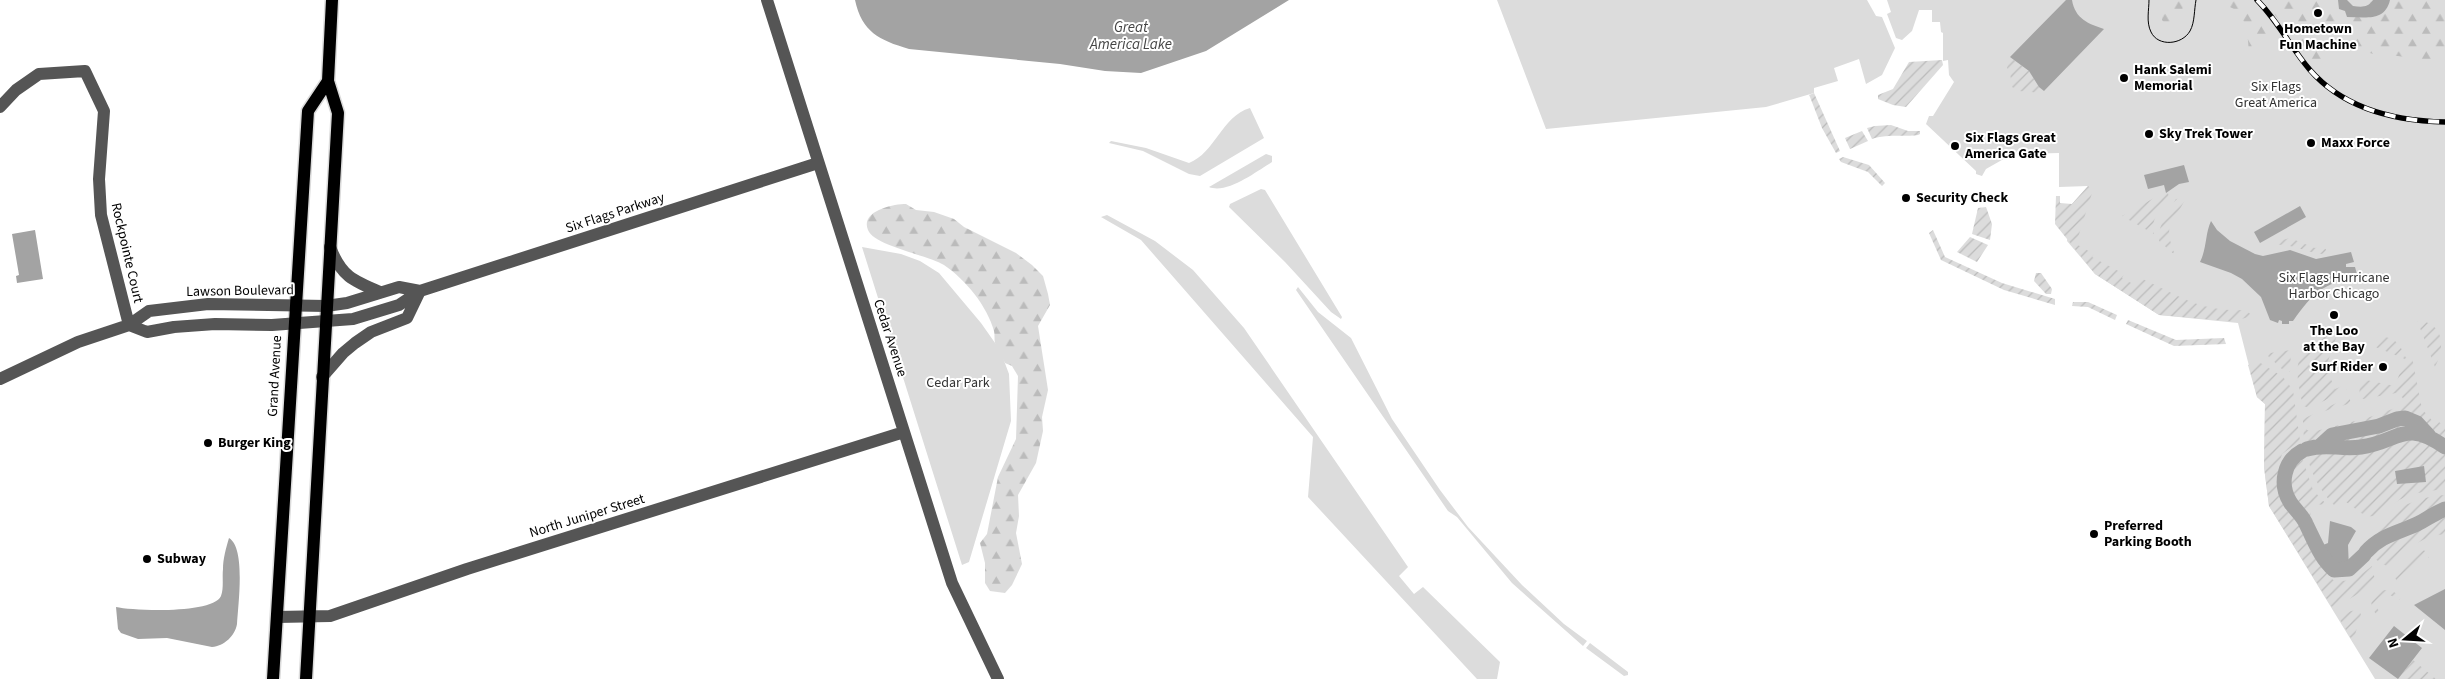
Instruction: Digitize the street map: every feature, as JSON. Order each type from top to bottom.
[{"type":"main road","points":[[306,679],[338,113],[328,81],[332,0]]},
{"type":"main road","name":"Grand Avenue","points":[[273,679],[308,111],[328,81]]},
{"type":"street","name":"Cedar Avenue","points":[[767,0],[952,583],[998,679]]},
{"type":"street","name":"Rockpointe Court","points":[[0,107],[16,90],[39,74],[85,71],[104,112],[99,179],[101,215],[129,325]]},
{"type":"street","name":"Six Flags Parkway","points":[[326,321],[353,319],[382,310],[399,304],[420,291],[818,163]]},
{"type":"street","points":[[330,247],[342,272],[356,282],[380,292]]},
{"type":"street","name":"Six Flags Parkway","points":[[326,306],[347,303],[399,287],[420,291]]},
{"type":"street","points":[[322,377],[342,353],[355,343],[371,332],[407,318],[420,291]]},
{"type":"street","name":"Lawson Boulevard","points":[[0,379],[78,342],[129,325],[149,311],[208,304],[326,306]]},
{"type":"street","points":[[129,325],[148,332],[174,327],[215,324],[326,321]]},
{"type":"street","name":"North Juniper Street","points":[[278,617],[330,616],[468,569],[904,432]]},
{"type":"green space","points":[[1497,0],[1867,0],[1876,16],[1882,17],[1895,48],[1882,75],[1866,84],[1859,59],[1834,68],[1838,81],[1814,88],[1814,93],[1766,107],[1546,129]]},
{"type":"green space","points":[[1887,0],[2445,0],[2445,679],[2375,679],[2269,506],[2264,467],[2265,404],[2257,397],[2238,323],[2159,315],[2095,274],[2067,241],[2072,204],[2088,186],[2059,187],[2059,153],[2028,154],[2023,148],[1986,169],[1982,176],[1976,174],[1976,171],[1926,124],[1929,116],[1933,116],[1954,82],[1949,75],[1948,60],[1943,61],[1943,33],[1941,32],[1940,22],[1932,22],[1932,10],[1919,10],[1912,31],[1902,40],[1896,38],[1887,14],[1891,12]]},
{"type":"green space","points":[[2162,0],[2184,0],[2181,19],[2175,27],[2169,28],[2162,20]]},
{"type":"green space","points":[[2211,0],[2249,0],[2276,32],[2249,54],[2246,27],[2243,19],[2232,8],[2223,5],[2212,6]]},
{"type":"green space","points":[[2263,0],[2445,0],[2445,64],[2398,56],[2380,56],[2340,44],[2322,73]]},
{"type":"green space","points":[[2010,57],[2029,71],[2039,87],[2044,91],[2042,93],[2019,91],[2012,87],[2010,73],[2007,68]]},
{"type":"green space","points":[[1942,60],[1943,65],[1906,107],[1893,105],[1878,99],[1878,95],[1893,89],[1909,62]]},
{"type":"green space","points":[[1814,93],[1840,151],[1836,153],[1822,128],[1809,95]]},
{"type":"green space","points":[[1250,108],[1264,138],[1200,176],[1189,174],[1143,151],[1109,143],[1111,141],[1146,148],[1189,163],[1206,151],[1232,119],[1240,112]]},
{"type":"green space","points":[[1891,125],[1908,131],[1920,131],[1920,134],[1912,136],[1885,136],[1872,139],[1867,128]]},
{"type":"green space","points":[[1862,131],[1868,141],[1850,149],[1845,138]]},
{"type":"green space","points":[[1266,154],[1272,156],[1272,162],[1248,177],[1224,188],[1209,187]]},
{"type":"green space","points":[[1843,157],[1869,165],[1885,183],[1882,186],[1868,172],[1841,162],[1839,159]]},
{"type":"green space","points":[[2088,186],[2093,190],[2076,244],[2094,254],[2092,257],[2124,274],[2122,278],[2133,284],[2138,277],[2189,301],[2214,308],[2245,310],[2253,316],[2237,320],[2238,322],[2159,315],[2095,274],[2055,224],[2056,196],[2060,196],[2060,203],[2072,204]]},
{"type":"green space","points":[[1261,189],[1265,190],[1342,317],[1341,319],[1331,312],[1285,262],[1229,207],[1230,204]]},
{"type":"green space","points":[[2163,193],[2168,193],[2169,198],[2154,221],[2154,234],[2122,216]]},
{"type":"green space","points":[[2186,198],[2173,219],[2169,230],[2175,255],[2159,241],[2160,229],[2176,199]]},
{"type":"green space","points":[[906,204],[916,210],[934,212],[954,219],[964,227],[1016,253],[1043,276],[1048,294],[1050,305],[1038,326],[1048,390],[1042,417],[1043,431],[1036,463],[1018,495],[1019,516],[1016,533],[1022,564],[1012,585],[1005,593],[990,591],[985,583],[985,563],[980,543],[987,534],[998,477],[1016,439],[1018,376],[1012,366],[1005,363],[998,350],[991,322],[981,303],[960,278],[936,261],[880,241],[872,236],[868,230],[867,223],[873,213],[893,205]]},
{"type":"green space","points":[[1986,207],[1992,224],[1990,240],[1972,234],[1978,208]]},
{"type":"green space","points":[[1107,215],[1155,241],[1193,270],[1244,328],[1408,567],[1399,576],[1414,594],[1423,587],[1500,662],[1497,679],[1477,679],[1308,497],[1313,437],[1141,240],[1101,217]]},
{"type":"green space","points":[[1933,230],[1945,257],[2002,283],[2055,299],[2055,305],[2004,290],[1941,260],[1929,233]]},
{"type":"green space","points":[[1970,237],[1988,245],[1977,262],[1957,252]]},
{"type":"green space","points":[[2290,238],[2315,248],[2323,246],[2327,251],[2325,254],[2292,246],[2270,246]]},
{"type":"green space","name":"Cedar Park","points":[[862,247],[901,254],[920,261],[939,273],[981,323],[1000,350],[1009,374],[1011,421],[969,562],[962,565]]},
{"type":"green space","points":[[2036,273],[2041,273],[2052,289],[2051,294],[2046,294],[2034,281]]},
{"type":"green space","points":[[1298,287],[1318,312],[1351,338],[1392,419],[1440,490],[1468,527],[1522,585],[1564,624],[1587,641],[1583,646],[1512,583],[1457,517],[1448,511],[1296,290]]},
{"type":"green space","points":[[2073,302],[2088,302],[2117,315],[2115,320],[2088,307],[2072,306]]},
{"type":"green space","points":[[2128,320],[2176,340],[2224,338],[2226,344],[2174,346],[2126,324]]},
{"type":"green space","points":[[2418,321],[2433,326],[2438,331],[2441,345],[2435,367],[2420,328],[2417,328],[2416,324]]},
{"type":"green space","points":[[2344,324],[2345,328],[2338,332],[2326,367],[2335,389],[2345,385],[2347,389],[2310,408],[2303,406],[2298,381],[2298,363],[2301,354],[2306,346],[2324,329],[2327,334]]},
{"type":"green space","points":[[2385,337],[2398,344],[2406,358],[2412,357],[2422,409],[2436,425],[2439,422],[2445,427],[2445,489],[2410,495],[2399,500],[2381,513],[2369,516],[2346,502],[2334,505],[2319,486],[2307,454],[2303,419],[2349,397],[2351,403],[2314,416],[2306,425],[2307,430],[2312,432],[2367,418],[2401,406],[2403,398],[2396,393],[2363,399],[2359,395],[2361,379],[2395,386],[2405,359],[2373,346],[2378,338]]},
{"type":"green space","points":[[2291,350],[2290,372],[2282,369],[2268,356],[2270,353]]},
{"type":"green space","points":[[2259,362],[2283,377],[2293,390],[2300,441],[2282,454],[2280,461],[2278,488],[2285,509],[2288,508],[2302,527],[2310,550],[2333,580],[2349,580],[2372,566],[2375,580],[2369,587],[2333,609],[2269,506],[2264,467],[2265,404],[2257,397],[2248,365]]},
{"type":"green space","points":[[2303,460],[2313,490],[2327,505],[2312,504],[2309,523],[2295,497],[2292,485],[2291,467]]},
{"type":"green space","points":[[2445,495],[2445,534],[2427,538],[2414,545],[2390,567],[2382,564],[2362,549],[2376,527],[2395,511],[2419,500]]},
{"type":"green space","points":[[2422,550],[2429,552],[2429,558],[2423,558],[2403,577],[2402,583],[2399,584],[2395,578],[2398,573]]},
{"type":"green space","points":[[2385,590],[2394,592],[2401,597],[2399,600],[2390,595],[2381,596],[2375,604],[2380,613],[2378,616],[2371,604],[2376,594]]},
{"type":"green space","points":[[2358,610],[2361,614],[2353,642],[2339,618],[2351,611]]},
{"type":"green space","points":[[1590,643],[1628,672],[1628,675],[1624,676],[1586,648]]},
{"type":"green space","points":[[2413,660],[2436,679],[2398,679]]},
{"type":"water","name":"Great America Lake","points":[[855,0],[1289,0],[1206,51],[1141,73],[1105,71],[1060,64],[909,49],[889,42],[873,33],[862,20]]},
{"type":"water","points":[[2066,0],[2072,0],[2076,12],[2084,20],[2104,29],[2044,91],[2039,87],[2029,71],[2010,57]]},
{"type":"water","points":[[2338,0],[2347,0],[2353,6],[2362,7],[2367,6],[2373,0],[2390,0],[2384,12],[2379,15],[2373,17],[2347,17],[2345,11],[2339,9]]},
{"type":"water","points":[[2184,165],[2189,182],[2179,184],[2166,193],[2164,185],[2148,189],[2144,175]]},
{"type":"water","points":[[2300,206],[2306,217],[2260,243],[2254,232]]},
{"type":"water","points":[[2211,221],[2217,230],[2230,241],[2263,256],[2290,250],[2316,259],[2351,252],[2354,262],[2346,264],[2346,267],[2355,267],[2358,278],[2336,283],[2320,290],[2293,321],[2289,321],[2289,324],[2282,324],[2282,321],[2279,320],[2278,323],[2270,320],[2261,297],[2242,279],[2200,262]]},
{"type":"water","points":[[35,230],[43,279],[17,283],[16,276],[19,275],[12,234]]},
{"type":"water","points":[[2424,466],[2426,482],[2397,484],[2395,471]]},
{"type":"water","points":[[2330,521],[2351,527],[2356,531],[2348,545],[2349,569],[2334,570],[2316,548],[2328,543]]},
{"type":"water","points":[[229,538],[238,553],[240,578],[237,624],[234,633],[228,640],[221,645],[212,647],[167,638],[138,639],[121,633],[118,629],[116,607],[139,610],[172,610],[204,606],[215,602],[222,593],[224,561]]},
{"type":"water","points":[[2445,589],[2445,630],[2414,605]]},
{"type":"water","points":[[2394,626],[2422,648],[2398,679],[2369,658]]},
{"type":"waterway","points":[[2321,445],[2332,435],[2379,426],[2405,418],[2417,423],[2429,436]]},
{"type":"waterway","points":[[2307,449],[2314,447],[2361,447],[2410,433],[2431,438],[2445,447]]},
{"type":"waterway","points":[[2302,451],[2291,461],[2285,474],[2285,488],[2290,502],[2305,521],[2321,554],[2334,570],[2349,569],[2364,555]]},
{"type":"waterway","points":[[2366,552],[2384,538],[2417,524],[2445,509]]},
{"type":"tram line","points":[[2149,0],[2149,28],[2154,37],[2164,42],[2182,39],[2190,31],[2194,20],[2196,0]]},
{"type":"railway","points":[[2257,0],[2310,70],[2339,94],[2355,103],[2390,115],[2408,119],[2445,122]]},
{"type":"place","name":"Hometown Fun Machine","points":[[2318,13]]},
{"type":"place","name":"Hank Salemi Memorial","points":[[2124,78]]},
{"type":"place","name":"Sky Trek Tower","points":[[2149,134]]},
{"type":"place","name":"Maxx Force","points":[[2311,143]]},
{"type":"place","name":"Six Flags Great America Gate","points":[[1955,146]]},
{"type":"place","name":"Security Check","points":[[1906,198]]},
{"type":"place","name":"The Loo at the Bay","points":[[2334,315]]},
{"type":"place","name":"Surf Rider","points":[[2383,367]]},
{"type":"place","name":"Burger King","points":[[208,443]]},
{"type":"place","name":"Preferred Parking Booth","points":[[2094,534]]},
{"type":"place","name":"Subway","points":[[147,559]]},
{"type":"park label","name":"Six Flags Great America","points":[[2276,95]]},
{"type":"park label","name":"Six Flags Hurricane Harbor Chicago","points":[[2334,286]]}]
